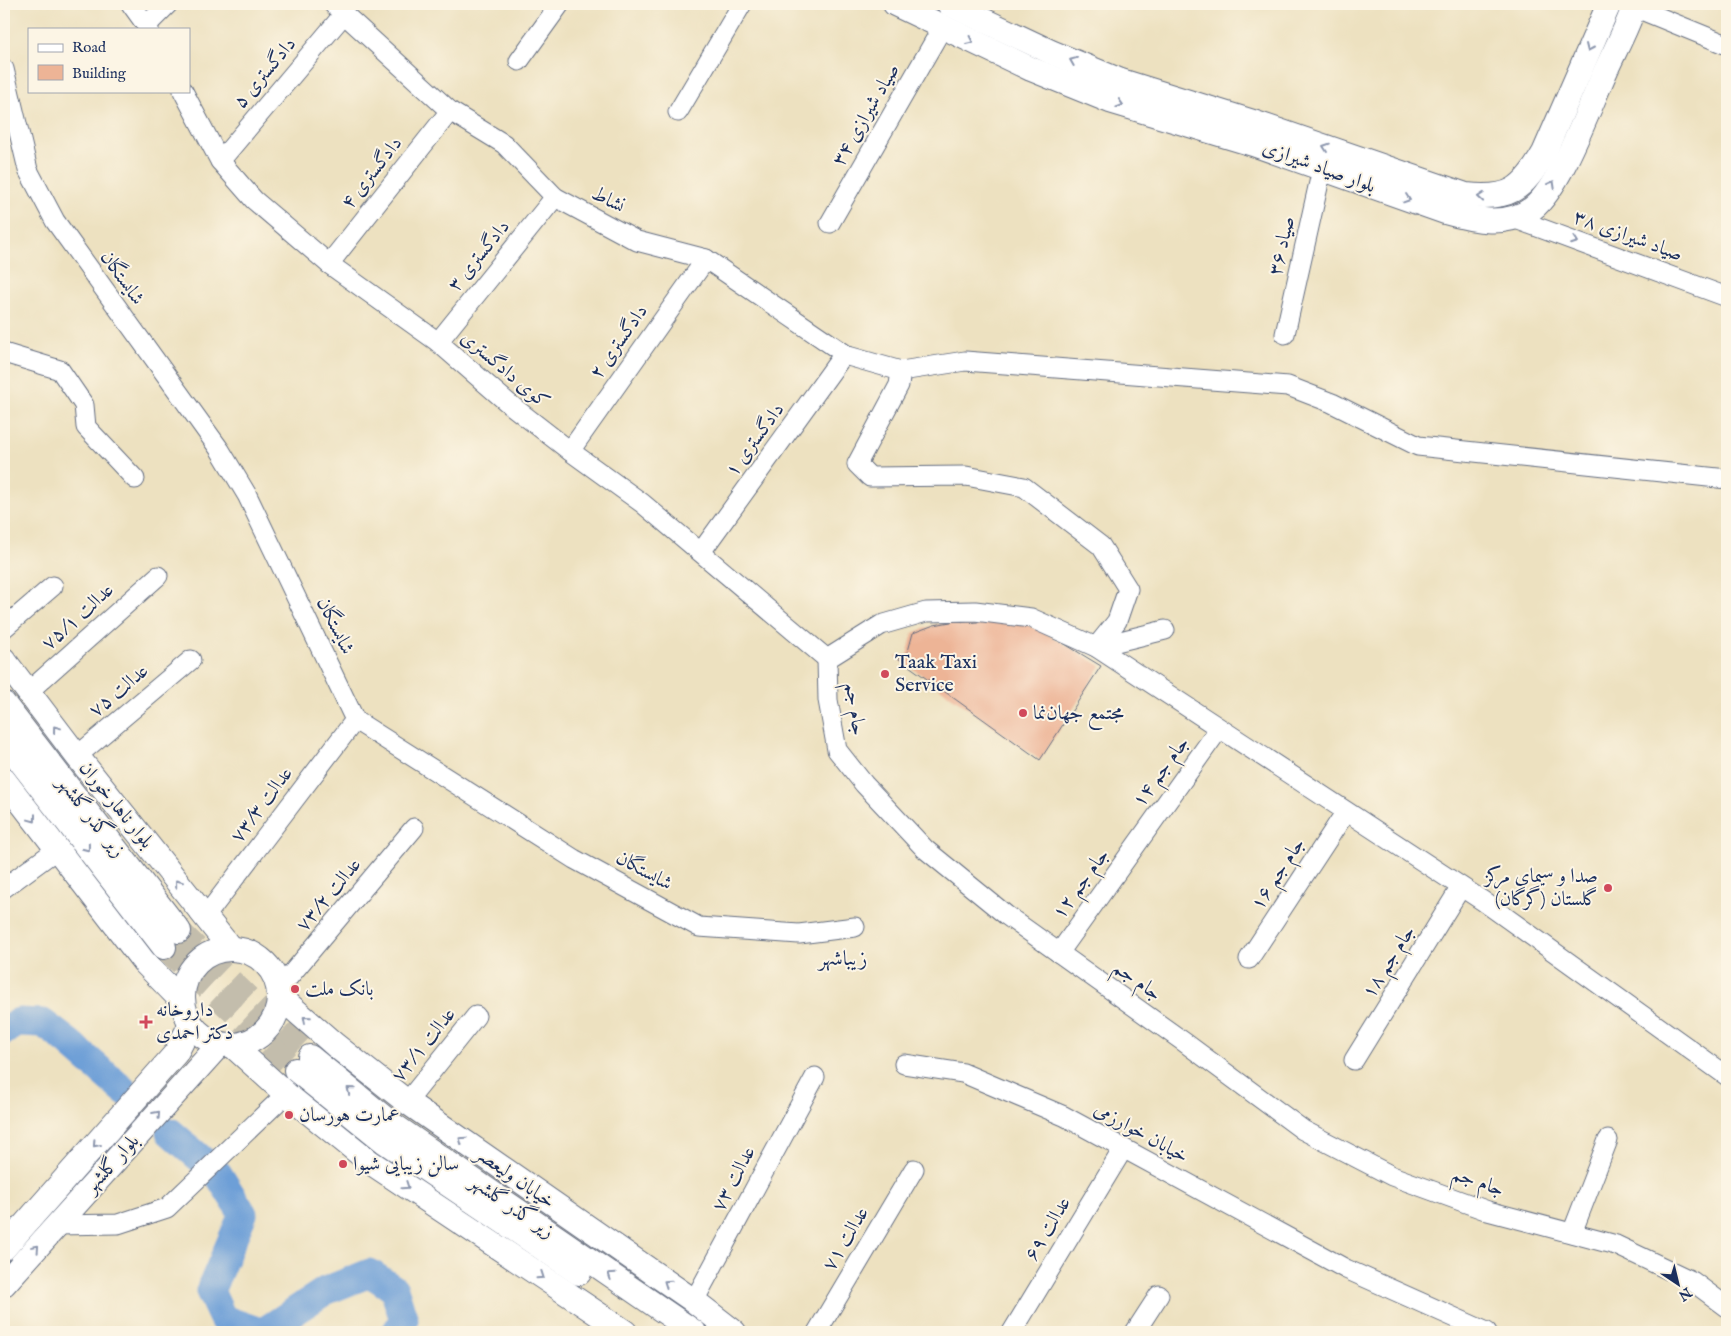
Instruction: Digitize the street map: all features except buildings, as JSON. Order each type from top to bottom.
[{"type":"main road","name":"بلوار صیاد شیرازی","points":[[895,4],[1031,69],[1110,101],[1254,134],[1466,195],[1489,198],[1500,196],[1518,188],[1532,174],[1544,153],[1609,4]]},
{"type":"main road","name":"بلوار صیاد شیرازی","points":[[953,5],[1052,52],[1254,134],[1322,169],[1445,212],[1475,220],[1513,218],[1533,208],[1549,190],[1635,5]]},
{"type":"main road","name":"بلوار ناهارخوران","points":[[4,660],[77,756],[231,949]]},
{"type":"main road","name":"زیر گذر گلشهر","points":[[4,704],[171,939],[4,740]]},
{"type":"main road","points":[[4,780],[144,962],[182,1002],[196,1031],[207,1039],[226,1045],[370,1162],[625,1332]]},
{"type":"main road","points":[[144,962],[159,960],[180,945],[200,911]]},
{"type":"main road","points":[[182,1002],[185,982],[195,965],[211,953],[231,949],[249,952],[265,963],[275,978],[279,993],[277,1011],[270,1025],[260,1036],[247,1042],[226,1045]]},
{"type":"main road","name":"خیابان ولیعصر","points":[[279,993],[335,1045],[407,1102],[694,1301],[734,1332]]},
{"type":"main road","name":"بلوار گلشهر","points":[[4,1248],[176,1053],[191,1024]]},
{"type":"main road","name":"بلوار گلشهر","points":[[4,1284],[226,1045]]},
{"type":"main road","points":[[283,1091],[282,1075],[295,1056],[311,1048],[335,1045]]},
{"type":"main road","name":"زیر گذر گلشهر","points":[[667,1332],[384,1141],[303,1064],[694,1332]]},
{"type":"street","points":[[131,4],[148,27],[168,4]]},
{"type":"street","points":[[519,61],[560,4]]},
{"type":"street","points":[[678,112],[742,4]]},
{"type":"street","points":[[1635,5],[1727,45]]},
{"type":"street","name":"نشاط","points":[[338,9],[450,110],[504,144],[555,197],[636,241],[706,259],[844,354],[901,371]]},
{"type":"street","name":"دادگستری ۵","points":[[220,161],[338,9]]},
{"type":"street","name":"صیاد شیرازی ۳۴","points":[[830,224],[942,28]]},
{"type":"street","name":"شایستگان","points":[[4,69],[28,170],[55,221],[220,450],[247,495],[355,720],[574,859],[698,927],[799,934],[855,927]]},
{"type":"street","name":"کوی دادگستری","points":[[184,92],[220,161],[254,200],[329,264],[438,342],[507,402],[570,452],[642,503],[827,659]]},
{"type":"street","name":"دادگستری ۴","points":[[329,264],[450,110]]},
{"type":"street","name":"صیاد ۳۶","points":[[1285,334],[1322,169]]},
{"type":"street","name":"دادگستری ۳","points":[[438,342],[555,197]]},
{"type":"street","name":"صیاد شیرازی ۳۸","points":[[1513,218],[1727,297]]},
{"type":"street","name":"دادگستری ۲","points":[[570,452],[706,259]]},
{"type":"street","points":[[4,353],[60,370],[84,405],[86,427],[134,479]]},
{"type":"street","name":"دادگستری ۱","points":[[701,552],[844,354]]},
{"type":"street","points":[[1096,647],[1117,620],[1128,589],[1101,546],[1024,487],[966,476],[870,477],[857,464],[899,385],[901,371],[965,361],[1288,386],[1332,403],[1418,446],[1727,479]]},
{"type":"street","name":"۷۵/۱ عدالت","points":[[28,692],[158,576]]},
{"type":"street","points":[[4,628],[53,586]]},
{"type":"street","name":"جام جم","points":[[1727,1076],[1461,887],[1345,813],[1096,647],[1031,618],[975,611],[926,612],[881,625],[827,659],[828,700],[838,750],[864,784],[925,849],[1006,915],[1303,1130],[1392,1176],[1488,1211],[1616,1245],[1692,1281],[1727,1307]]},
{"type":"street","points":[[1096,647],[1165,630]]},
{"type":"street","name":"۷۵ عدالت","points":[[77,756],[191,660]]},
{"type":"street","name":"۷۳/۳ عدالت","points":[[200,911],[355,720]]},
{"type":"street","name":"۱۴ جام جم","points":[[1139,841],[1219,729]]},
{"type":"street","name":"۱۶ جام جم","points":[[1249,959],[1345,813]]},
{"type":"street","name":"عدالت ۷۳/۲","points":[[279,993],[414,828]]},
{"type":"street","name":"۱۲ جام جم","points":[[1058,953],[1139,841]]},
{"type":"street","points":[[4,888],[56,850]]},
{"type":"street","name":"۱۸ جام جم","points":[[1354,1060],[1461,887]]},
{"type":"street","name":"عدالت ۷۳/۱","points":[[407,1102],[476,1016]]},
{"type":"street","name":"خیابان خوارزمی","points":[[904,1064],[963,1073],[1064,1116],[1123,1150],[1346,1269],[1487,1332]]},
{"type":"street","name":"عدالت ۷۳","points":[[694,1301],[814,1077]]},
{"type":"street","points":[[57,1225],[118,1224],[167,1208],[226,1151],[283,1091]]},
{"type":"street","points":[[1572,1233],[1608,1140]]},
{"type":"street","name":"عدالت ۶۹","points":[[1012,1332],[1123,1150]]},
{"type":"street","name":"عدالت ۷۱","points":[[817,1332],[914,1169]]},
{"type":"street","points":[[1134,1332],[1159,1296]]},
{"type":"waterway","points":[[4,1031],[19,1022],[43,1023],[68,1042],[124,1091]]},
{"type":"waterway","points":[[170,1132],[218,1174],[243,1214],[210,1291],[223,1319],[260,1332]]},
{"type":"waterway","points":[[263,1332],[325,1291],[370,1273],[394,1289],[404,1320],[396,1332]]},
{"type":"tunnel","points":[[179,931],[310,1057]]},
{"type":"tunnel","points":[[164,947],[296,1070]]},
{"type":"place","name":"Taak Taxi Service","points":[[885,674]]},
{"type":"place","name":"مجتمع جهان‌نما","points":[[1023,713]]},
{"type":"place","name":"صدا و سیمای مرکز گلستان (گرگان)","points":[[1608,888]]},
{"type":"place","name":"بانک ملت","points":[[295,989]]},
{"type":"place","name":"داروخانه دکتر احمدی","points":[[146,1022]]},
{"type":"place","name":"عمارت هورسان","points":[[289,1115]]},
{"type":"place","name":"سالن زیبایی شیوا","points":[[343,1164]]},
{"type":"district","name":"زیباشهر","points":[[843,959]]}]
